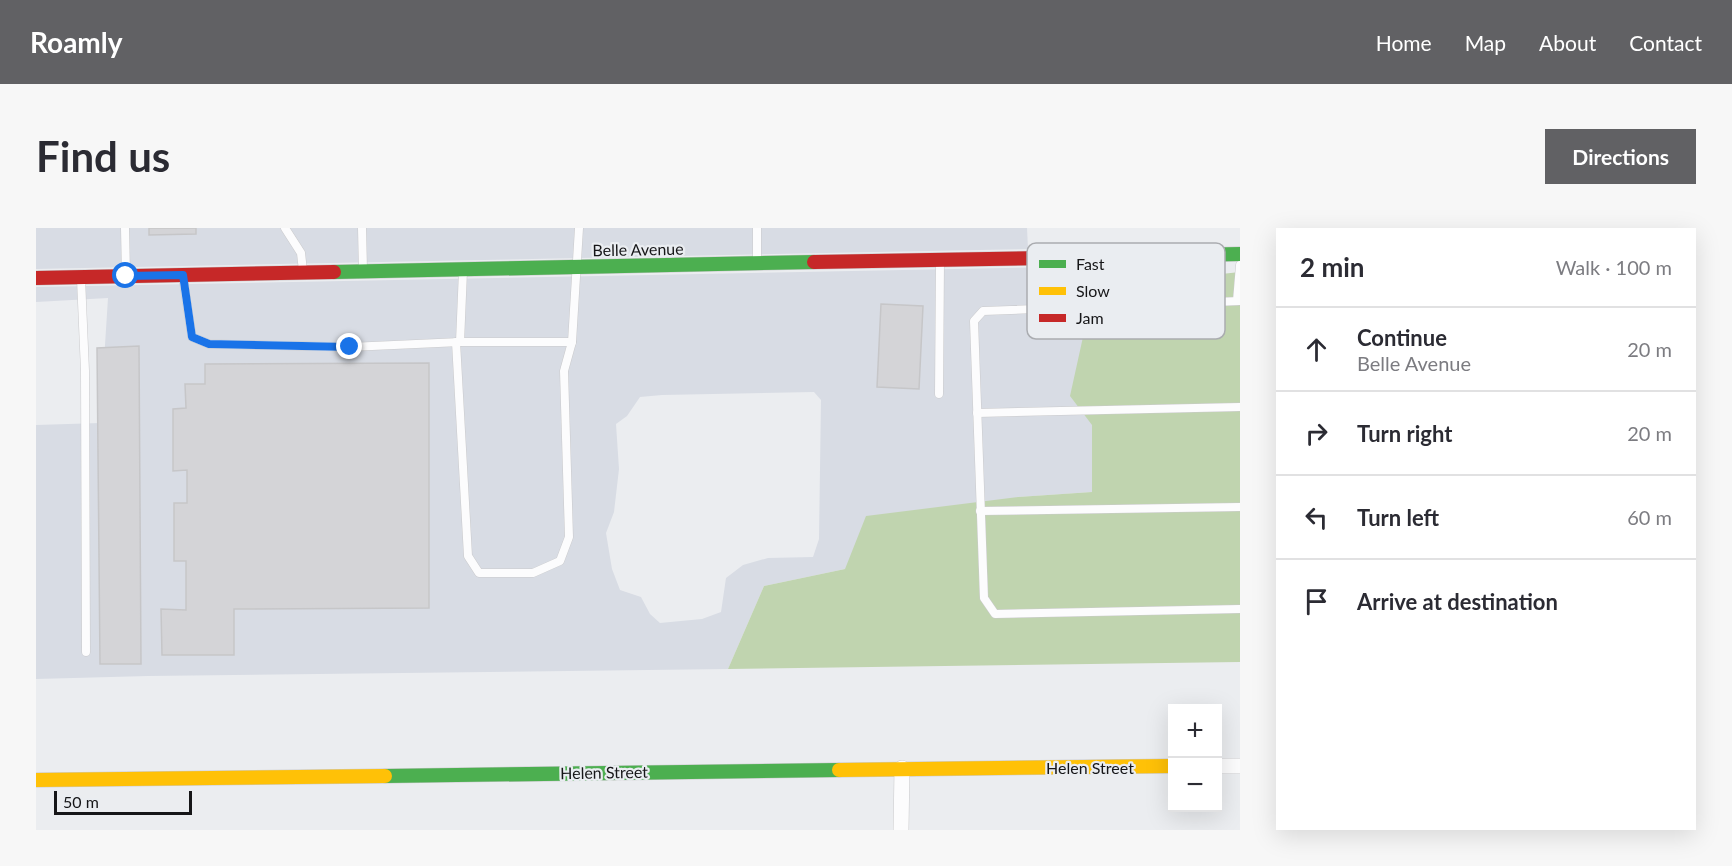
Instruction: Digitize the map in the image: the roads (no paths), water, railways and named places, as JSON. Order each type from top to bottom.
[{"type":"street","name":"Belle Avenue","points":[[1225,254],[1240,254]]},
{"type":"street","name":"Belle Avenue","points":[[36,278],[1027,258]]},
{"type":"street","name":"Helen Street","points":[[36,780],[1168,766]]},
{"type":"street","points":[[1222,766],[1240,766]]},
{"type":"street","points":[[901,830],[902,768]]},
{"type":"lane","points":[[125,228],[126,276]]},
{"type":"lane","points":[[285,228],[301,253],[303,273]]},
{"type":"lane","points":[[362,228],[363,272]]},
{"type":"lane","points":[[463,269],[458,342],[468,556],[479,573],[533,573],[560,561],[569,537],[564,371],[572,342],[579,228]]},
{"type":"lane","points":[[757,228],[757,263]]},
{"type":"lane","points":[[939,394],[940,260]]},
{"type":"lane","points":[[1238,301],[1240,265]]},
{"type":"lane","points":[[183,275],[192,337],[209,344],[350,347],[458,342],[572,342]]},
{"type":"lane","points":[[81,277],[86,371],[86,652]]},
{"type":"lane","points":[[1027,310],[983,311],[974,321],[984,598],[995,614],[1240,609]]},
{"type":"lane","points":[[977,413],[1240,407]]},
{"type":"lane","points":[[980,511],[1240,507]]}]
